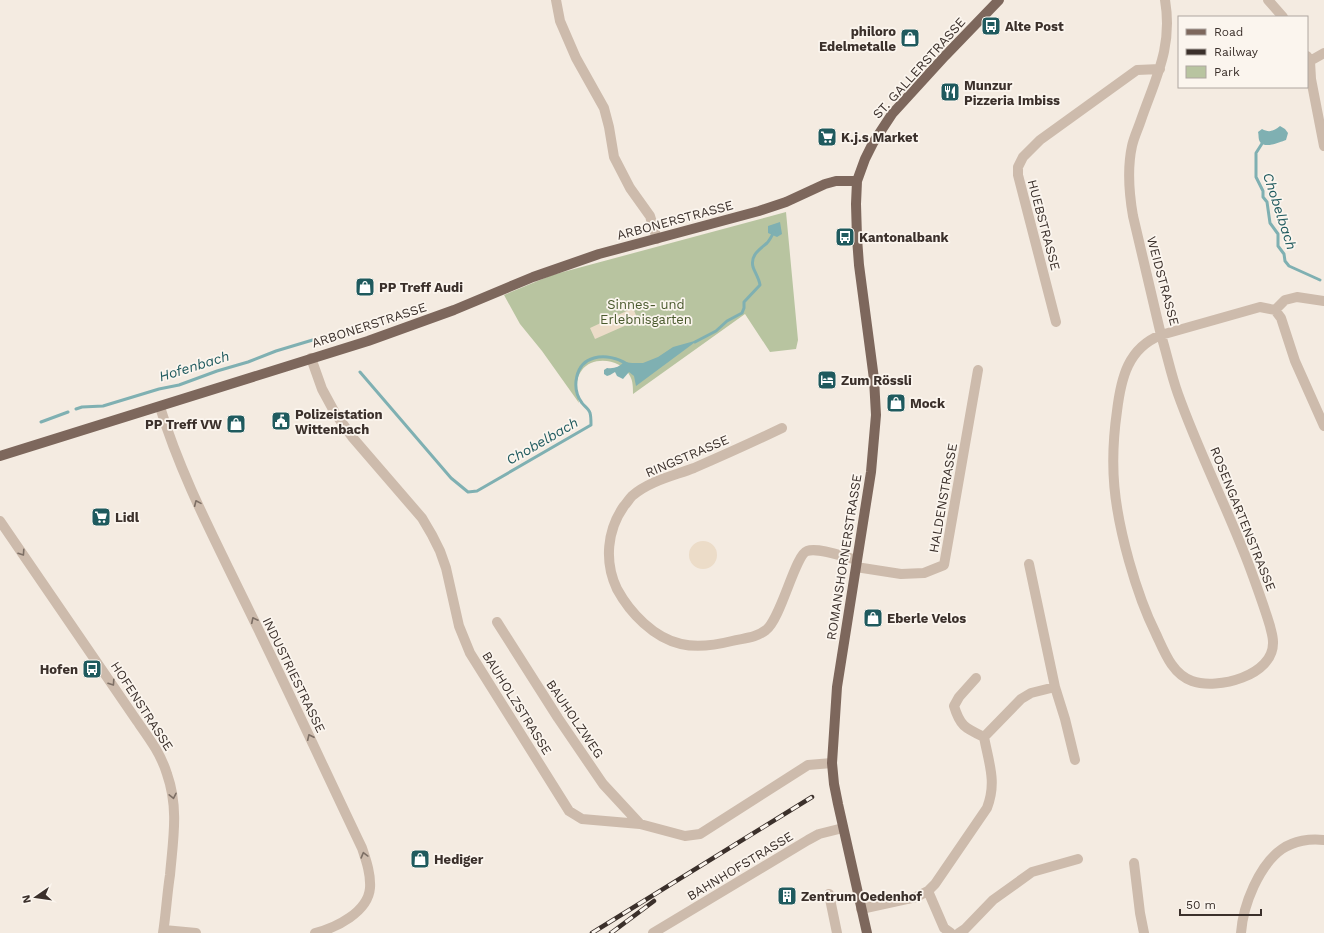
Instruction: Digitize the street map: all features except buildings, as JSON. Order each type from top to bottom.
[{"type":"main road","name":"ST. GALLERSTRASSE","points":[[857,181],[873,143],[892,114],[999,0]]},
{"type":"main road","name":"ARBONERSTRASSE","points":[[0,456],[160,407],[368,340],[436,316],[563,266],[606,252],[773,207],[829,183],[848,180],[857,181]]},
{"type":"main road","name":"ROMANSHORNERSTRASSE","points":[[857,181],[856,204],[859,265],[874,379],[876,415],[871,472],[837,687],[832,763],[834,784],[843,828],[867,933]]},
{"type":"street","points":[[556,0],[560,21],[576,58],[604,108],[610,127],[614,157],[630,188],[650,216],[657,238]]},
{"type":"street","name":"WEIDSTRASSE","points":[[1165,0],[1168,26],[1164,55],[1132,145],[1129,170],[1130,198],[1133,216],[1161,335],[1260,308],[1274,310]]},
{"type":"street","points":[[1268,0],[1282,16]]},
{"type":"street","points":[[1324,53],[1309,59],[1311,79],[1324,146]]},
{"type":"street","name":"HUEBSTRASSE","points":[[1056,322],[1018,175],[1018,167],[1022,156],[1040,140],[1137,70],[1160,69]]},
{"type":"street","points":[[1324,301],[1297,297],[1285,300],[1274,310],[1281,318],[1295,361],[1319,404],[1324,426]]},
{"type":"street","name":"ROSENGARTENSTRASSE","points":[[1161,335],[1177,392],[1236,530],[1265,609],[1273,640],[1273,648],[1268,659],[1251,674],[1216,684],[1200,684],[1185,678],[1174,668],[1166,655],[1145,612],[1119,527],[1114,499],[1112,470],[1114,430],[1119,396],[1127,366],[1139,348],[1145,343],[1161,335]]},
{"type":"street","name":"BAUHOLZSTRASSE","points":[[311,358],[322,389],[335,413],[353,438],[422,518],[432,535],[446,568],[459,626],[470,653],[569,811],[582,819],[640,824],[685,836],[700,834],[808,765],[832,763]]},
{"type":"street","name":"HALDENSTRASSE","points":[[857,563],[901,574],[924,573],[944,565],[978,370]]},
{"type":"street","name":"INDUSTRIESTRASSE","points":[[160,407],[178,460],[199,509],[362,848],[369,872],[370,888],[364,904],[354,914],[345,920],[315,933]]},
{"type":"street","name":"RINGSTRASSE","points":[[782,428],[680,474],[651,484],[631,497],[618,515],[613,528],[608,559],[611,572],[622,599],[642,622],[664,639],[681,644],[711,645],[751,638],[768,629],[779,608],[799,561],[805,552],[809,550],[824,551],[857,563]]},
{"type":"street","name":"HOFENSTRASSE","points":[[0,521],[122,697],[156,749],[168,775],[175,806],[174,830],[163,931]]},
{"type":"street","points":[[1029,564],[1055,688],[1065,719],[1074,760]]},
{"type":"street","name":"BAUHOLZWEG","points":[[498,622],[558,718],[603,784],[640,824]]},
{"type":"street","points":[[976,678],[959,697],[954,706],[957,718],[966,729],[984,737]]},
{"type":"street","points":[[984,737],[1021,699],[1031,693],[1055,688]]},
{"type":"street","points":[[861,909],[916,898],[928,891],[935,884],[987,808],[991,797],[993,786],[984,737]]},
{"type":"street","name":"BAHNHOFSTRASSE","points":[[653,933],[808,840],[819,834],[843,828]]},
{"type":"street","points":[[1241,933],[1247,904],[1256,881],[1274,857],[1282,849],[1296,843],[1313,839],[1324,840]]},
{"type":"street","points":[[959,933],[965,929],[993,900],[1032,872],[1078,859]]},
{"type":"street","points":[[1134,863],[1144,933]]},
{"type":"street","points":[[928,891],[944,928],[951,933]]},
{"type":"street","points":[[829,894],[838,933]]},
{"type":"street","points":[[163,931],[196,933]]},
{"type":"green space","name":"Sinnes- und Erlebnisgarten","points":[[786,212],[798,340],[796,349],[770,352],[745,314],[633,394],[631,378],[626,370],[621,366],[607,361],[593,362],[587,365],[579,374],[577,382],[579,403],[542,351],[520,324],[504,295],[552,275]]},
{"type":"shaded area","points":[[633,308],[638,320],[595,339],[590,328]]},
{"type":"shaded area","points":[[703,541],[713,545],[717,555],[713,565],[703,569],[693,565],[689,555],[693,545]]},
{"type":"water","points":[[1280,126],[1288,133],[1286,140],[1269,145],[1262,144],[1260,142],[1258,132],[1262,129],[1271,131]]},
{"type":"water","points":[[780,222],[782,234],[777,237],[768,233],[768,226]]},
{"type":"water","points":[[698,340],[636,386],[634,376],[629,372],[623,379],[617,376],[615,372],[607,376],[604,374],[604,370],[607,368],[616,367],[624,362],[643,363],[658,357],[673,347]]},
{"type":"waterway","name":"Chobelbach","points":[[1263,142],[1256,153],[1256,177],[1263,191],[1263,197],[1267,202],[1270,223],[1278,234],[1278,246],[1284,254],[1285,261],[1289,266],[1320,280]]},
{"type":"waterway","name":"Chobelbach","points":[[695,342],[716,331],[727,321],[742,313],[744,302],[760,285],[752,263],[754,256],[768,242],[774,232]]},
{"type":"waterway","name":"Hofenbach","points":[[76,409],[82,407],[103,406],[159,389],[179,385],[276,351],[316,339]]},
{"type":"waterway","name":"Chobelbach","points":[[360,372],[451,478],[468,492],[477,491],[591,425],[589,410],[582,403],[579,397],[576,383],[579,370],[583,365],[598,357],[616,359],[627,364]]},
{"type":"waterway","name":"Hofenbach","points":[[41,422],[68,412]]},
{"type":"railway","points":[[592,933],[812,797]]},
{"type":"railway","points":[[611,933],[654,901]]},
{"type":"place","name":"Alte Post","points":[[991,26]]},
{"type":"place","name":"philoro Edelmetalle","points":[[910,38]]},
{"type":"place","name":"Munzur Pizzeria Imbiss","points":[[950,92]]},
{"type":"place","name":"K.j.s Market","points":[[827,137]]},
{"type":"place","name":"Kantonalbank","points":[[845,237]]},
{"type":"place","name":"PP Treff Audi","points":[[365,287]]},
{"type":"place","name":"Zum Rössli","points":[[827,380]]},
{"type":"place","name":"Mock","points":[[896,403]]},
{"type":"place","name":"Polizeistation Wittenbach","points":[[281,421]]},
{"type":"place","name":"PP Treff VW","points":[[236,424]]},
{"type":"place","name":"Lidl","points":[[101,517]]},
{"type":"place","name":"Eberle Velos","points":[[873,618]]},
{"type":"place","name":"Hofen","points":[[92,669]]},
{"type":"place","name":"Hediger","points":[[420,859]]},
{"type":"place","name":"Zentrum Oedenhof","points":[[787,896]]}]
